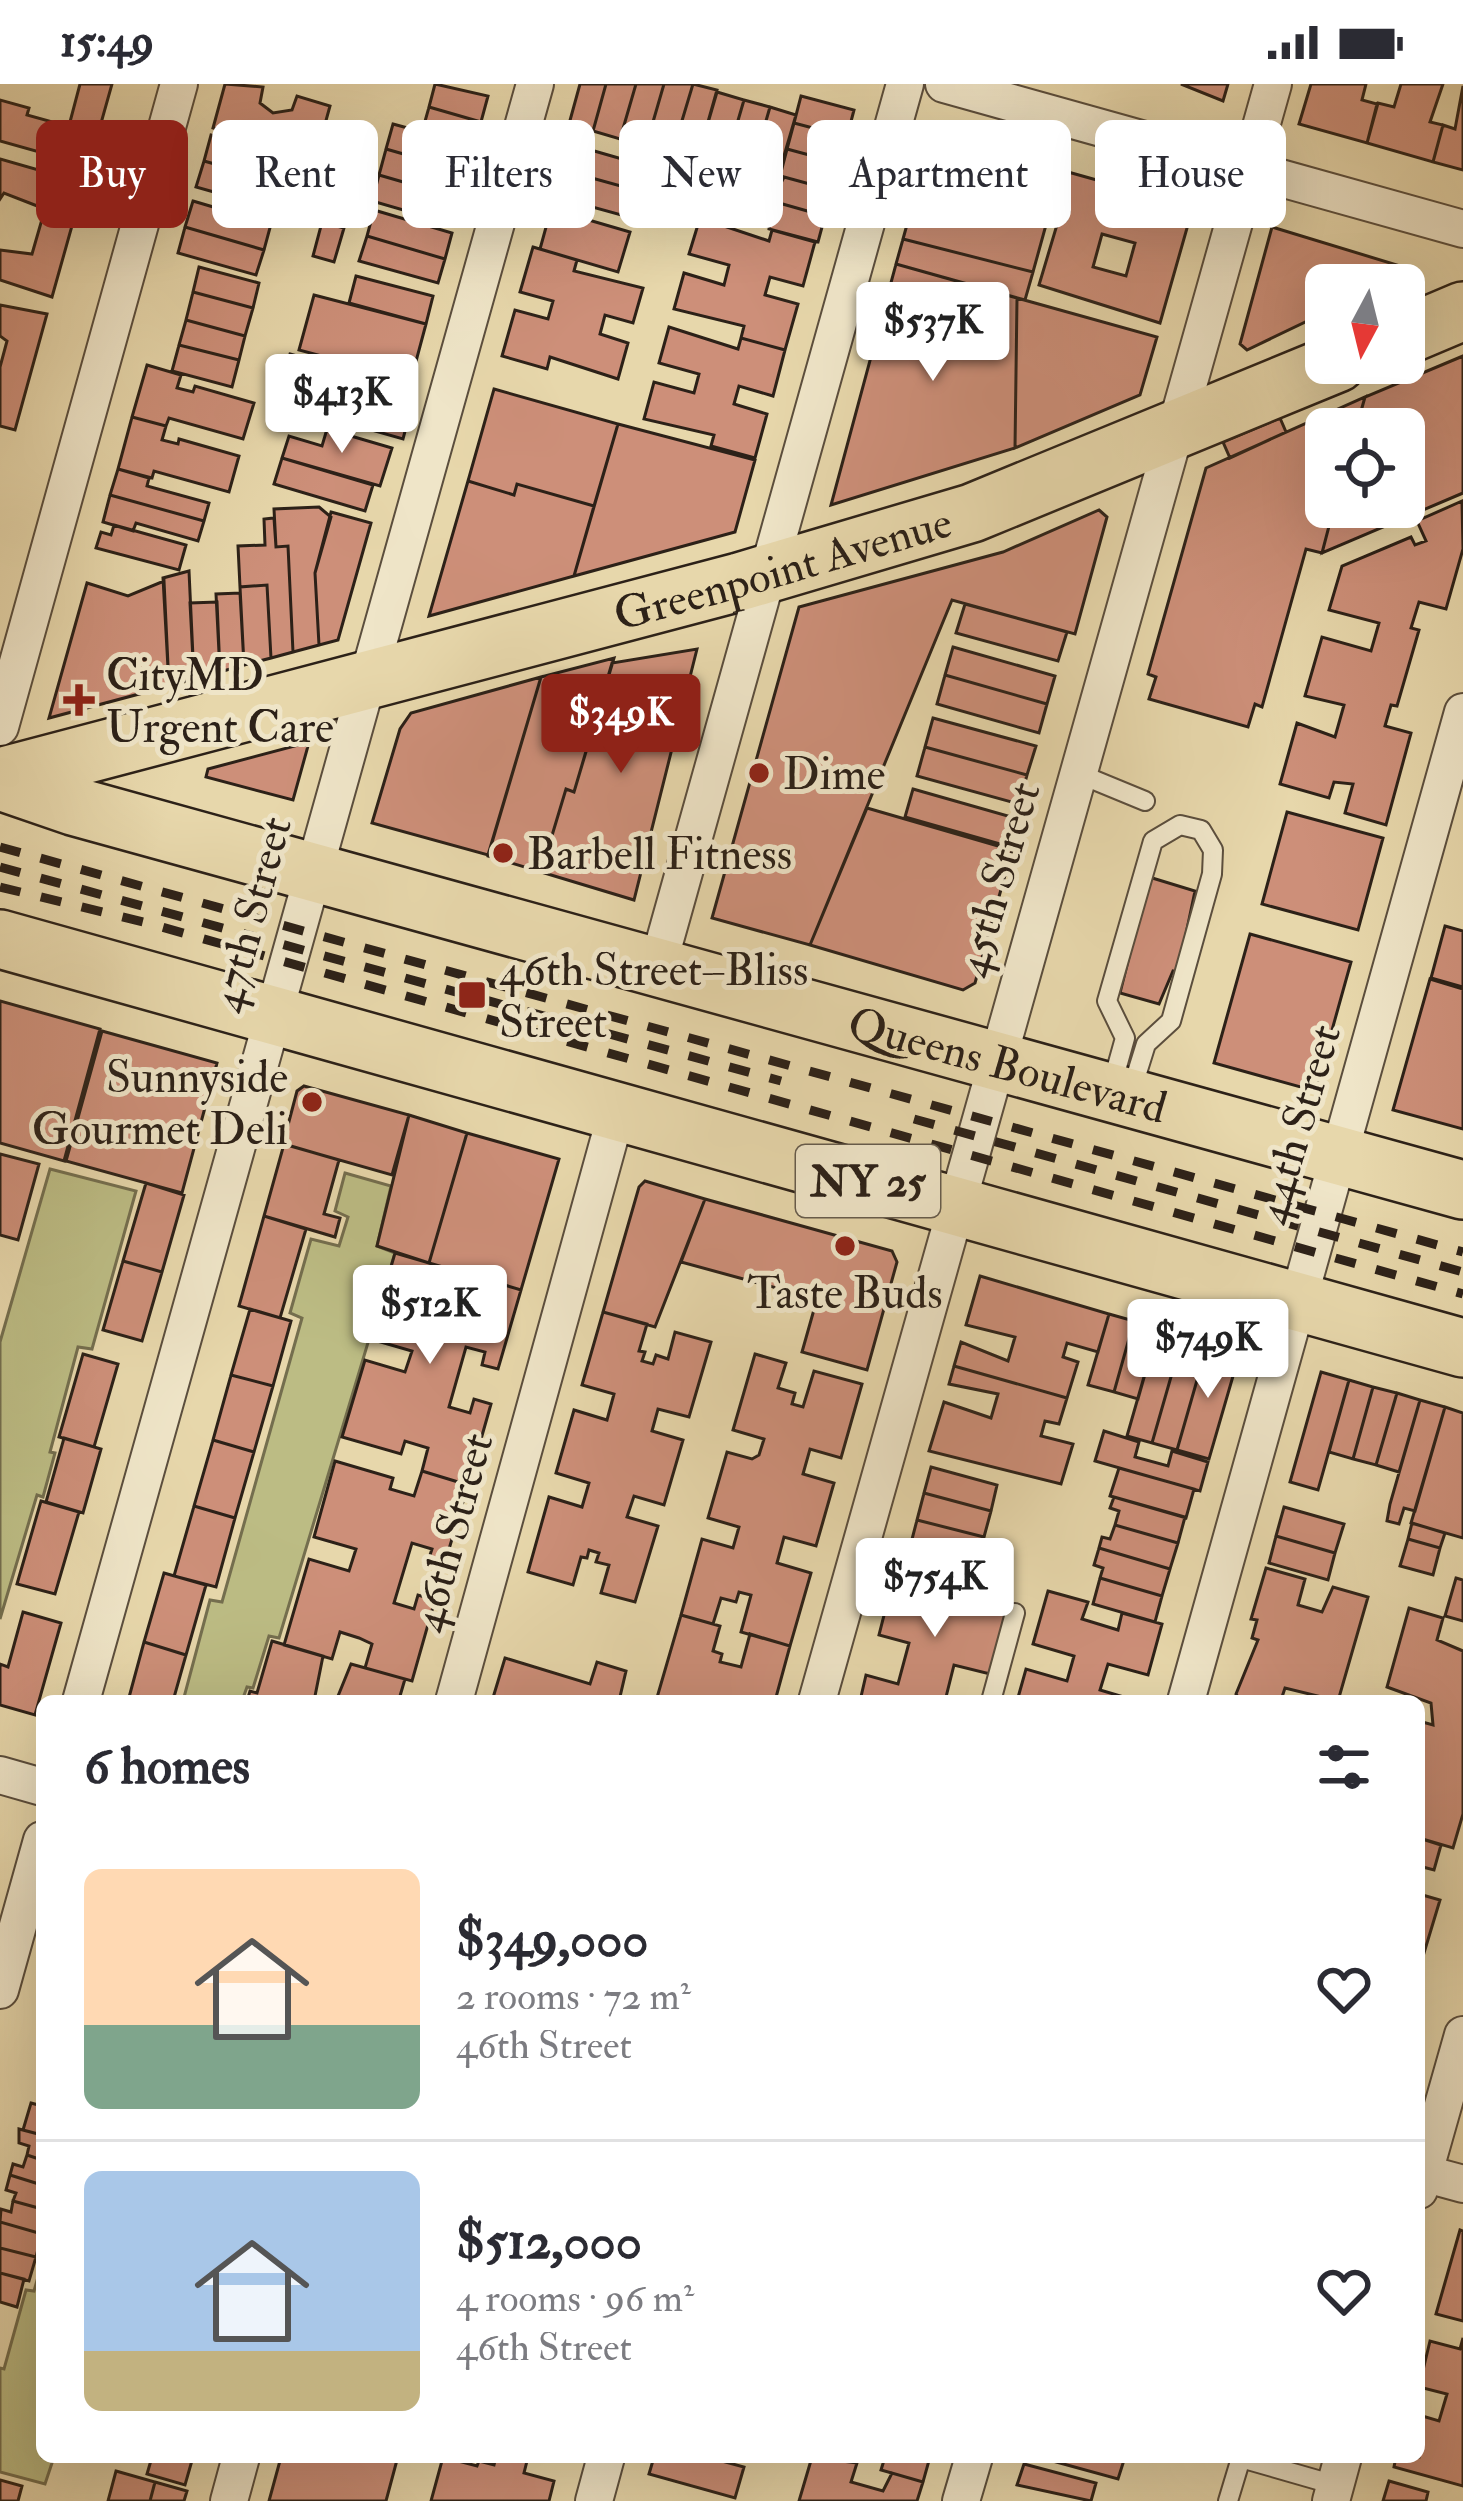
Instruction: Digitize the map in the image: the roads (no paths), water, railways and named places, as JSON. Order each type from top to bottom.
[{"type":"main road","points":[[1425,327],[1463,311]]},
{"type":"main road","name":"Greenpoint Avenue","points":[[0,779],[766,574],[972,513],[1305,376]]},
{"type":"main road","name":"Queens Boulevard","points":[[0,779],[1463,1190]]},
{"type":"main road","name":"NY 25","points":[[0,939],[1463,1348]]},
{"type":"street","points":[[0,727],[12,639],[179,84]]},
{"type":"street","name":"47th Street","points":[[82,1695],[535,84]]},
{"type":"street","points":[[658,965],[905,84]]},
{"type":"street","points":[[944,84],[1095,127]]},
{"type":"street","name":"45th Street","points":[[1263,120],[1273,84]]},
{"type":"street","points":[[1286,180],[1463,229]]},
{"type":"street","name":"45th Street","points":[[819,1695],[1232,228]]},
{"type":"street","name":"44th Street","points":[[1188,1695],[1463,712]]},
{"type":"street","name":"46th Street","points":[[456,1695],[617,1111]]},
{"type":"street","points":[[0,1775],[36,1785]]},
{"type":"street","points":[[0,1990],[36,1861]]},
{"type":"street","points":[[1425,2164],[1463,2035]]},
{"type":"street","points":[[1425,2179],[1463,2184]]},
{"type":"street","points":[[229,2501],[239,2463]]},
{"type":"street","points":[[594,2501],[604,2463]]},
{"type":"street","points":[[961,2501],[972,2463]]},
{"type":"lane","points":[[1077,773],[1145,801]]},
{"type":"lane","points":[[1180,825],[1201,830],[1213,850],[1212,874],[1171,1021],[1146,1044],[1119,1094],[1125,1038],[1107,1001],[1153,842],[1180,825]]},
{"type":"lane","points":[[993,1695],[1015,1613]]},
{"type":"lane","points":[[1228,2501],[1239,2463]]},
{"type":"lane","points":[[1261,2463],[1336,2481]]},
{"type":"railway","points":[[0,847],[1463,1252]]},
{"type":"railway","points":[[0,867],[781,1081]]},
{"type":"railway","points":[[0,887],[151,924],[1463,1294]]},
{"type":"railway","points":[[914,1119],[1463,1272]]},
{"type":"place","name":"CityMD Urgent Care","points":[[79,700]]},
{"type":"place","name":"Dime","points":[[759,773]]},
{"type":"place","name":"Barbell Fitness","points":[[503,853]]},
{"type":"place","name":"46th Street–Bliss Street","points":[[472,995]]},
{"type":"place","name":"Sunnyside Gourmet Deli","points":[[312,1102]]},
{"type":"place","name":"Taste Buds","points":[[845,1246]]}]
